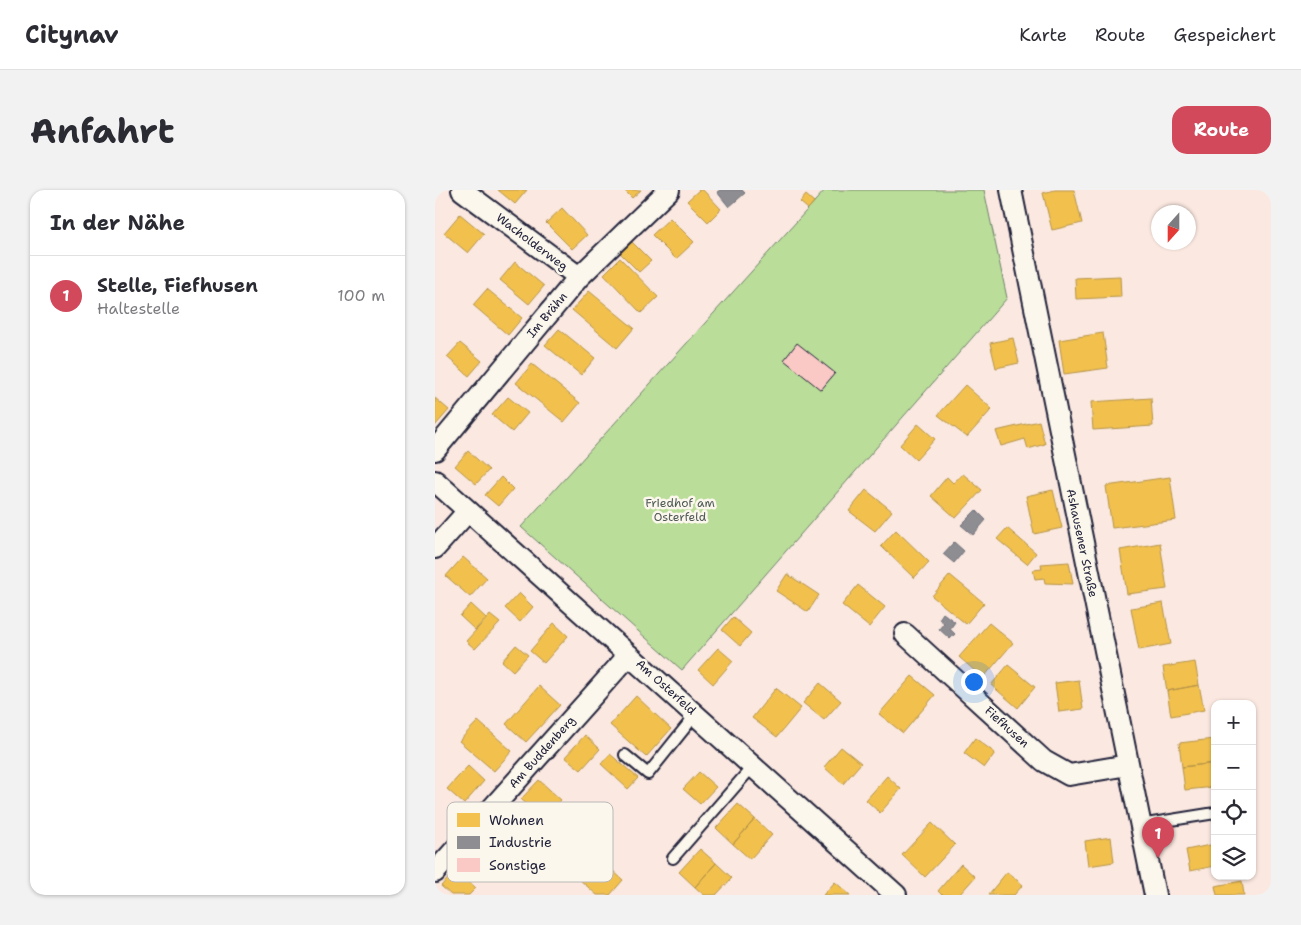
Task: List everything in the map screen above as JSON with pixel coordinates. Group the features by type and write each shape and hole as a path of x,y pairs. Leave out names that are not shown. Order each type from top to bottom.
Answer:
{"street":[{"name":"Wacholderweg","path":"462,190 579,277"},
{"name":"Im Brähn","path":"435,450 579,277 669,190"},
{"name":"Ashausener Straße","path":"1011,190 1155,895"},
{"name":"Am Osterfeld","path":"435,481 896,895"},
{"path":"435,548 468,511"},
{"name":"Fiefhusen","path":"905,634 1044,761 1069,775 1128,765"},
{"name":"Am Buddenberg","path":"497,802 629,654"},
{"name":"Am Buddenberg","path":"435,872 447,859"}],"lane":[{"path":"625,755 648,774 696,714"},
{"path":"673,858 753,766"},
{"path":"1140,825 1211,814"}],"green space":[{"name":"Friedhof am Osterfeld","path":"825,190 984,190 1007,298 682,670 521,527"}],"building: Wohnen":[{"path":"498,190 527,190 515,204"},
{"path":"624,190 641,190 632,198"},
{"path":"699,190 703,190 721,209 708,222 687,201"},
{"path":"1055,190 1074,190 1082,223 1052,230 1043,193"},
{"path":"806,195 814,202 808,209 800,202"},
{"path":"562,208 587,235 572,249 546,223"},
{"path":"460,214 484,234 468,253 444,233"},
{"path":"670,218 694,242 676,259 652,235"},
{"path":"632,242 651,261 639,272 620,253"},
{"path":"620,258 658,297 641,313 604,274"},
{"path":"515,262 544,286 529,304 500,280"},
{"path":"1120,276 1121,297 1076,299 1075,278"},
{"path":"487,289 522,318 508,335 473,305"},
{"path":"589,291 634,328 617,348 572,310"},
{"path":"559,329 595,358 581,375 545,345"},
{"path":"1103,333 1108,368 1064,374 1059,340"},
{"path":"1013,338 1019,363 996,368 990,343"},
{"path":"460,343 482,361 469,376 447,357"},
{"path":"532,364 580,403 564,422 516,383"},
{"path":"965,385 992,409 967,437 938,415"},
{"path":"508,397 528,413 512,432 492,415"},
{"path":"435,398 449,410 435,426"},
{"path":"1151,398 1153,426 1093,430 1091,402"},
{"path":"1039,421 1045,444 1028,449 1025,439 1001,446 996,431"},
{"path":"918,424 935,439 916,460 900,445"},
{"path":"468,451 489,470 476,484 455,466"},
{"path":"963,474 982,490 956,518 931,496 947,477 953,483"},
{"path":"501,477 513,489 498,506 485,495"},
{"path":"1170,477 1176,520 1112,528 1106,486"},
{"path":"866,490 892,511 875,531 849,511"},
{"path":"1053,490 1062,528 1034,534 1026,496"},
{"path":"1007,528 1036,553 1027,564 997,539"},
{"path":"896,530 929,562 914,578 881,546"},
{"path":"1160,543 1167,589 1127,594 1120,550"},
{"path":"463,557 487,578 470,597 446,576"},
{"path":"1069,562 1073,584 1045,583 1044,578 1035,579 1033,570 1042,569 1041,564"},
{"path":"787,574 819,595 808,612 776,591"},
{"path":"950,575 984,603 966,624 932,596"},
{"path":"858,585 885,607 869,627 842,605"},
{"path":"519,593 533,607 520,622 505,608"},
{"path":"1163,603 1171,644 1139,650 1131,608"},
{"path":"471,604 486,618 475,630 460,616"},
{"path":"490,615 500,623 475,649 466,641"},
{"path":"733,617 751,633 740,646 722,630"},
{"path":"554,623 568,636 544,663 530,651"},
{"path":"989,623 1013,643 983,678 959,657"},
{"path":"516,645 528,655 513,671 502,661"},
{"path":"718,648 733,661 713,684 698,670"},
{"path":"1195,662 1199,685 1167,691 1163,667"},
{"path":"1008,665 1035,687 1018,708 991,685"},
{"path":"912,676 935,695 903,733 879,714"},
{"path":"1079,680 1083,709 1059,712 1055,683"},
{"path":"820,683 841,701 824,720 803,703"},
{"path":"1199,685 1204,710 1171,716 1167,691"},
{"path":"539,686 560,705 526,742 506,724"},
{"path":"776,688 801,708 777,737 752,718"},
{"path":"636,696 671,729 646,757 610,725"},
{"path":"478,721 512,751 494,771 459,741"},
{"path":"585,735 600,749 581,770 565,757"},
{"path":"975,738 995,753 984,768 964,753"},
{"path":"1211,739 1211,763 1182,767 1179,743"},
{"path":"841,747 861,763 843,784 824,767"},
{"path":"610,754 638,778 628,789 601,764"},
{"path":"1211,763 1211,787 1185,790 1182,767"},
{"path":"468,766 484,781 466,802 462,802 447,789"},
{"path":"699,772 716,787 700,804 683,789"},
{"path":"887,776 901,789 880,813 866,800"},
{"path":"539,780 561,800 559,802 524,802 521,799"},
{"path":"738,804 755,819 733,844 716,828"},
{"path":"755,819 772,835 750,859 733,844"},
{"path":"932,823 955,845 925,877 902,855"},
{"path":"1111,837 1114,862 1088,866 1085,841"},
{"path":"1211,845 1211,867 1190,871 1186,850"},
{"path":"700,849 716,863 695,887 679,872"},
{"path":"716,863 732,878 716,895 704,895 695,887"},
{"path":"961,864 975,877 959,895 942,895 938,891"},
{"path":"613,871 623,880 610,895 597,895 582,882 613,882"},
{"path":"1007,872 1023,885 1014,895 988,895"},
{"path":"447,880 447,882 469,882 476,888 469,895 451,895 441,886"},
{"path":"1242,881 1244,895 1217,895 1215,886"},
{"path":"835,882 850,895 823,895"}],"building: Industrie":[{"path":"720,190 742,190 745,193 729,207 717,192"},
{"path":"976,510 986,520 973,535 961,525"},
{"path":"954,542 964,551 954,563 943,554"},
{"path":"943,613 955,622 950,629 955,634 950,639 939,629 944,623 939,619"}],"building: Sonstige":[{"path":"797,343 835,373 821,390 784,360"}],"place":[{"name":"Stelle, Fiefhusen","path":"1158,858"}]}
